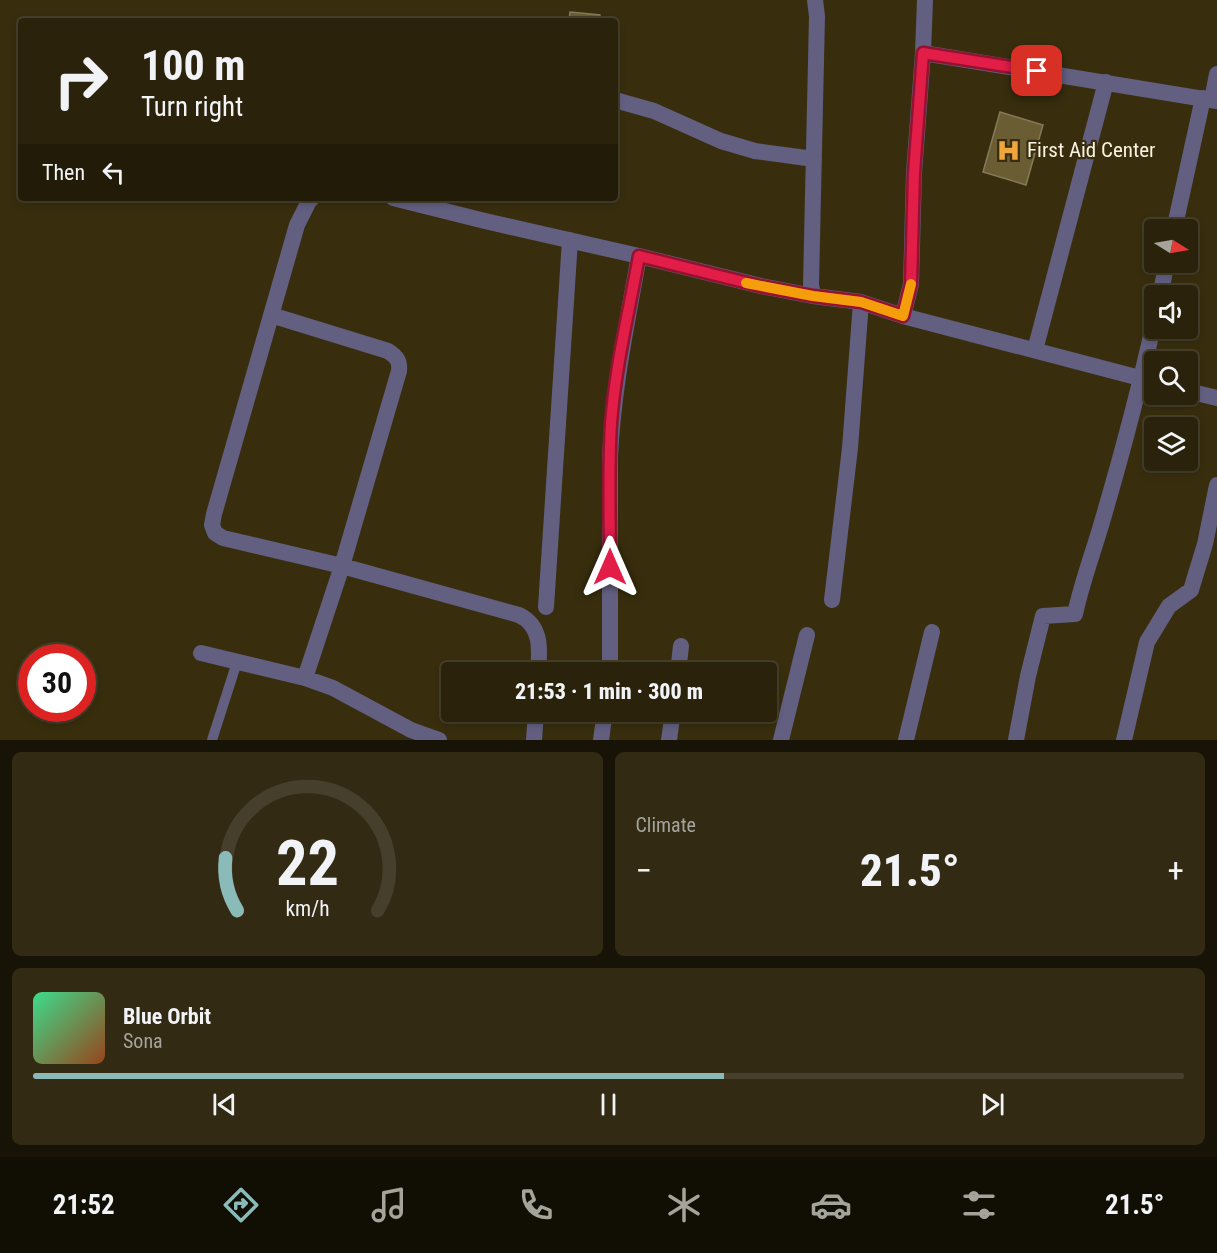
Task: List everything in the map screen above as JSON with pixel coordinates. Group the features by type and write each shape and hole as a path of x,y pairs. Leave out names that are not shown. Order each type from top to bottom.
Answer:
{"street":[{"path":"813,296 811,285 816,0"},
{"path":"903,316 911,284 914,173 925,0"},
{"path":"923,53 1211,100"},
{"path":"1177,219 1217,74"},
{"path":"1035,350 1106,82"},
{"path":"618,101 654,111 722,141 755,151 814,159"},
{"path":"309,201 297,225 214,514 212,525 215,533 223,538 342,566 526,618 532,624 537,636 540,651 539,662"},
{"path":"405,201 760,286 861,302 903,316 1144,379"},
{"path":"546,608 570,240"},
{"path":"610,662 611,424 615,386 639,256"},
{"path":"832,600 850,448 861,302"},
{"path":"271,315 388,351 396,356 400,363 342,566 305,678"},
{"path":"1016,740 1028,676 1043,616 1075,614 1079,594 1144,392"},
{"path":"1198,393 1217,398"},
{"path":"1124,740 1147,642 1168,606 1191,590 1205,544 1217,485"},
{"path":"906,740 932,632"},
{"path":"781,740 807,635"},
{"path":"679,662 681,646"},
{"path":"201,653 305,678 333,688 411,730 437,740"},
{"path":"534,740 535,722"},
{"path":"601,740 603,722"},
{"path":"669,740 671,722"}],"lane":[{"path":"212,740 237,662"}],"building":[{"path":"570,12 600,15 600,18 569,18"},
{"path":"1000,112 1043,125 1026,185 983,172"}],"slow traffic":[{"path":"746,283 813,296 861,302 903,316 911,284"}],"place":[{"name":"First Aid Center","path":"1009,150"}],"route":[{"path":"610,567 611,424 615,386 639,256 760,286 861,302 903,316 911,284 914,173 923,53 1037,71"}]}
